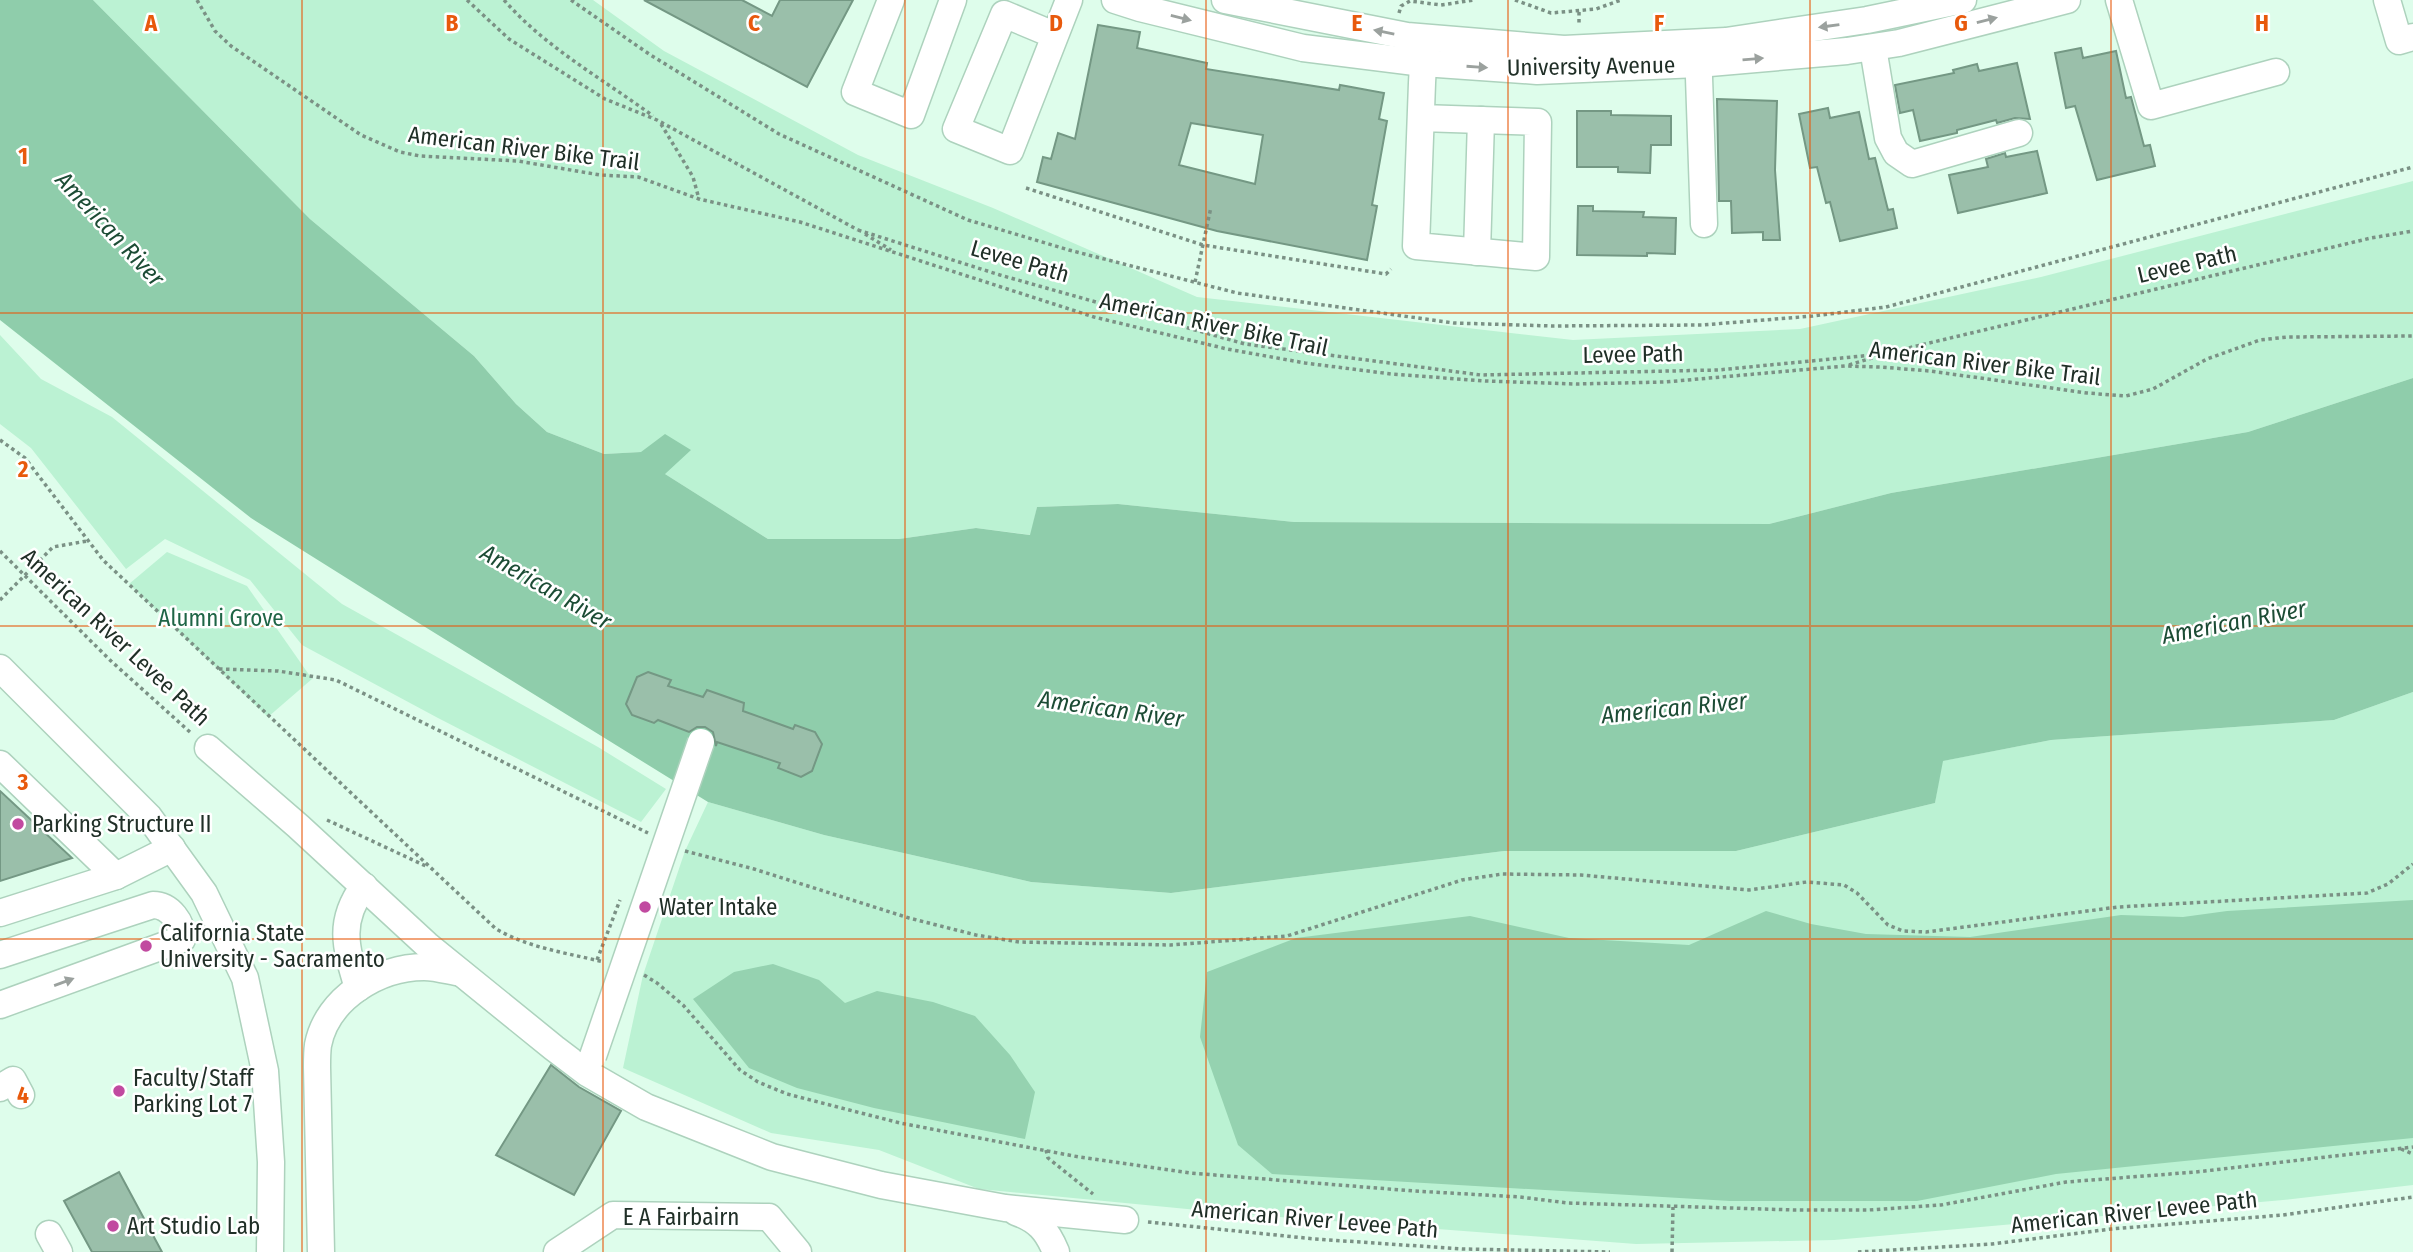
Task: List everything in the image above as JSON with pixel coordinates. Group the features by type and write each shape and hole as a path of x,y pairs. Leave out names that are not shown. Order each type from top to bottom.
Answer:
{"street":[{"path":"891,0 855,92 911,115 953,0"},
{"path":"1054,35 1004,14 956,130 1010,151 1069,0"},
{"name":"University Avenue","path":"1115,0 1303,48 1424,50 1537,71 1698,53 1873,48 2067,0"},
{"name":"University Avenue","path":"1225,0 1332,11 1407,36 1424,50"},
{"name":"University Avenue","path":"1698,53 1726,41 1867,20 1963,0"},
{"path":"2119,0 2151,106 2276,72"},
{"path":"2387,0 2399,41 2413,37"},
{"path":"1873,48 1888,138 1896,153 1912,164 2019,133"},
{"path":"1420,118 1538,122 1536,257 1416,247 1420,118 1424,50"},
{"path":"1698,53 1704,224"},
{"path":"1478,252 1481,120"},
{"path":"0,668 149,817 204,893 244,978 265,1071 271,1162 270,1252"},
{"path":"590,1064 701,742"},
{"path":"208,748 461,973 554,1048 590,1064 646,1107 772,1157 881,1185 1004,1208 1125,1220"},
{"path":"0,764 116,876"},
{"path":"0,913 116,876 172,848"},
{"path":"358,988 346,950 352,902 364,887"},
{"path":"73,889 87,927"},
{"path":"0,955 153,905 170,909 183,934 182,939 0,1005"},
{"path":"321,1252 318,1043 328,1022 341,1003 358,988 395,971 424,967 461,973"},
{"path":"1004,1208 1029,1217 1049,1234 1056,1252"},
{"name":"E A Fairbairn","path":"557,1252 613,1215 769,1217 798,1252"}],"path":[{"name":"American River Bike Trail","path":"197,0 215,31 231,46 361,135 382,145 420,156 518,161 589,173 638,177 699,199 800,222 1094,317 1227,349 1305,363 1391,374 1485,381 1589,384 1664,382 1845,366 1930,371 2126,396 2154,388 2207,359 2260,340 2288,337 2413,336"},
{"name":"Levee Path","path":"467,0 509,39 605,99 657,120 858,230 898,255"},
{"path":"504,0 580,66 657,120 666,130 693,177 699,199"},
{"path":"1399,15 1401,6 1410,1 1441,5 1474,0"},
{"path":"1515,0 1551,13 1579,12 1612,5 1621,0"},
{"path":"1579,12 1579,25"},
{"path":"1026,188 1203,244 1386,274 1391,269"},
{"path":"1195,282 1211,207"},
{"name":"Levee Path","path":"858,230 1000,275 1245,344 1481,374 1718,370 1884,354 2371,238 2413,231"},
{"path":"1845,366 1884,354"},
{"path":"0,440 25,458 103,561 496,929 509,937 531,944 607,963"},
{"path":"0,600 53,547 87,541"},
{"name":"American River Levee Path","path":"0,551 111,661 208,748"},
{"path":"217,669 278,671 336,680 649,834"},
{"path":"685,851 754,869 909,918 976,935 1019,942 1171,945 1287,936 1462,880 1502,874 1581,875 1749,890 1807,882 1844,884 1857,893 1888,925 1903,931 1926,932 2118,907 2367,893 2388,884 2413,864"},
{"path":"597,960 622,897"},
{"path":"636,971 657,983 683,1005 740,1070 758,1082 800,1098 900,1123 1190,1173 1520,1197 1568,1203 1795,1210 1904,1208 1941,1205 2066,1182 2196,1172 2413,1147"},
{"path":"2399,1148 2413,1154"},
{"path":"1045,1149 1048,1158 1096,1197"},
{"name":"American River Levee Path","path":"1858,1252 1992,1244 2111,1229 2283,1215 2413,1197"},
{"path":"1672,1252 1673,1207"},
{"name":"American River Levee Path","path":"1125,1220 1315,1239 1463,1249 1610,1252"}],"green space":[{"path":"93,0 593,0 664,51 858,155 993,208 1197,297 1573,340 1800,329 2041,277 2413,181 2413,378 2248,432 1891,493 1769,524 1294,522 1118,504 1037,507 1031,535 976,528 899,539 768,539 665,474 641,452 604,454 547,432 516,404 474,356 310,219"},
{"path":"0,335 41,379 112,417 342,604 598,747 666,789 641,822 302,645 250,580 165,539 126,569 31,448 0,424"},
{"name":"Alumni Grove","path":"167,552 247,586 312,679 268,717 129,584"},
{"path":"2413,692 2413,1185 2283,1200 1834,1240 1636,1244 1239,1214 979,1189 879,1150 771,1133 623,1068 643,975 685,851 708,802 824,835 1031,882 1171,893 1504,851 1736,851 1935,803 1942,761 2051,740 2334,720"}],"shaded area":[{"path":"2413,900 2413,1138 2056,1174 1917,1201 1730,1201 1272,1174 1238,1145 1200,1037 1207,972 1296,938 1470,916 1569,938 1689,945 1766,911 1811,924 1866,934 1970,937 2121,915 2183,917 2227,911"},
{"path":"773,964 819,980 845,1003 877,991 933,1002 975,1016 1010,1055 1035,1092 1025,1139 874,1108 797,1088 749,1068 693,999 734,972"}],"water":[{"name":"American River","path":"0,0 93,0 310,219 474,356 516,404 547,432 604,454 641,452 665,434 691,450 665,474 768,539 899,539 976,528 1030,535 1037,507 1118,504 1294,522 1769,524 1891,493 2248,432 2413,378 2413,692 2334,720 2051,740 1943,761 1935,803 1736,851 1504,851 1171,893 1031,882 824,835 708,802 251,518 0,320"}],"building":[{"path":"644,0 742,0 772,16 780,0 853,0 807,87"},
{"path":"1098,25 1140,32 1137,48 1207,63 1206,69 1339,90 1340,85 1384,93 1379,119 1387,121 1372,205 1377,206 1367,260 1217,231 1037,182 1043,157 1051,159 1058,133 1075,139","holes":["1191,123 1263,135 1255,184 1179,165"]},
{"path":"2081,48 2083,58 2116,51 2126,98 2131,97 2144,146 2150,145 2155,166 2097,180 2075,106 2066,108 2055,53"},
{"path":"2017,63 2030,119 2015,118 1997,123 1996,120 1957,130 1957,133 1920,141 1913,110 1900,113 1895,85 1954,73 1953,70 1977,64 1979,71"},
{"path":"1717,99 1777,101 1775,170 1780,240 1763,240 1763,232 1732,233 1731,201 1719,201"},
{"path":"1828,108 1830,118 1859,112 1869,159 1875,158 1888,210 1893,209 1897,228 1840,241 1817,167 1810,168 1799,114"},
{"path":"1577,111 1611,111 1611,115 1671,116 1671,145 1651,145 1650,173 1618,172 1618,167 1577,167"},
{"path":"2037,151 2047,193 1958,213 1949,175 1988,167 1986,159 2005,153 2006,157"},
{"path":"1578,206 1593,206 1593,211 1644,212 1643,217 1676,218 1675,254 1577,255"},
{"path":"648,672 671,680 668,686 703,697 707,690 744,703 743,711 793,729 795,725 815,732 822,744 812,771 801,777 778,768 780,763 717,742 716,746 713,732 705,727 697,727 689,732 658,720 654,723 632,715 626,704 637,677"},
{"name":"Parking Structure II","path":"0,791 72,858 0,881"},
{"path":"551,1065 579,1087 621,1111 574,1195 496,1155"},
{"name":"Art Studio Lab","path":"119,1172 162,1252 92,1252 64,1201"}],"place":[{"name":"Parking Structure II","path":"18,824"},
{"name":"Water Intake","path":"645,907"},
{"name":"California State University - Sacramento","path":"146,946"},
{"name":"Faculty/Staff Parking Lot 7","path":"119,1091"},
{"name":"Art Studio Lab","path":"113,1226"}]}
